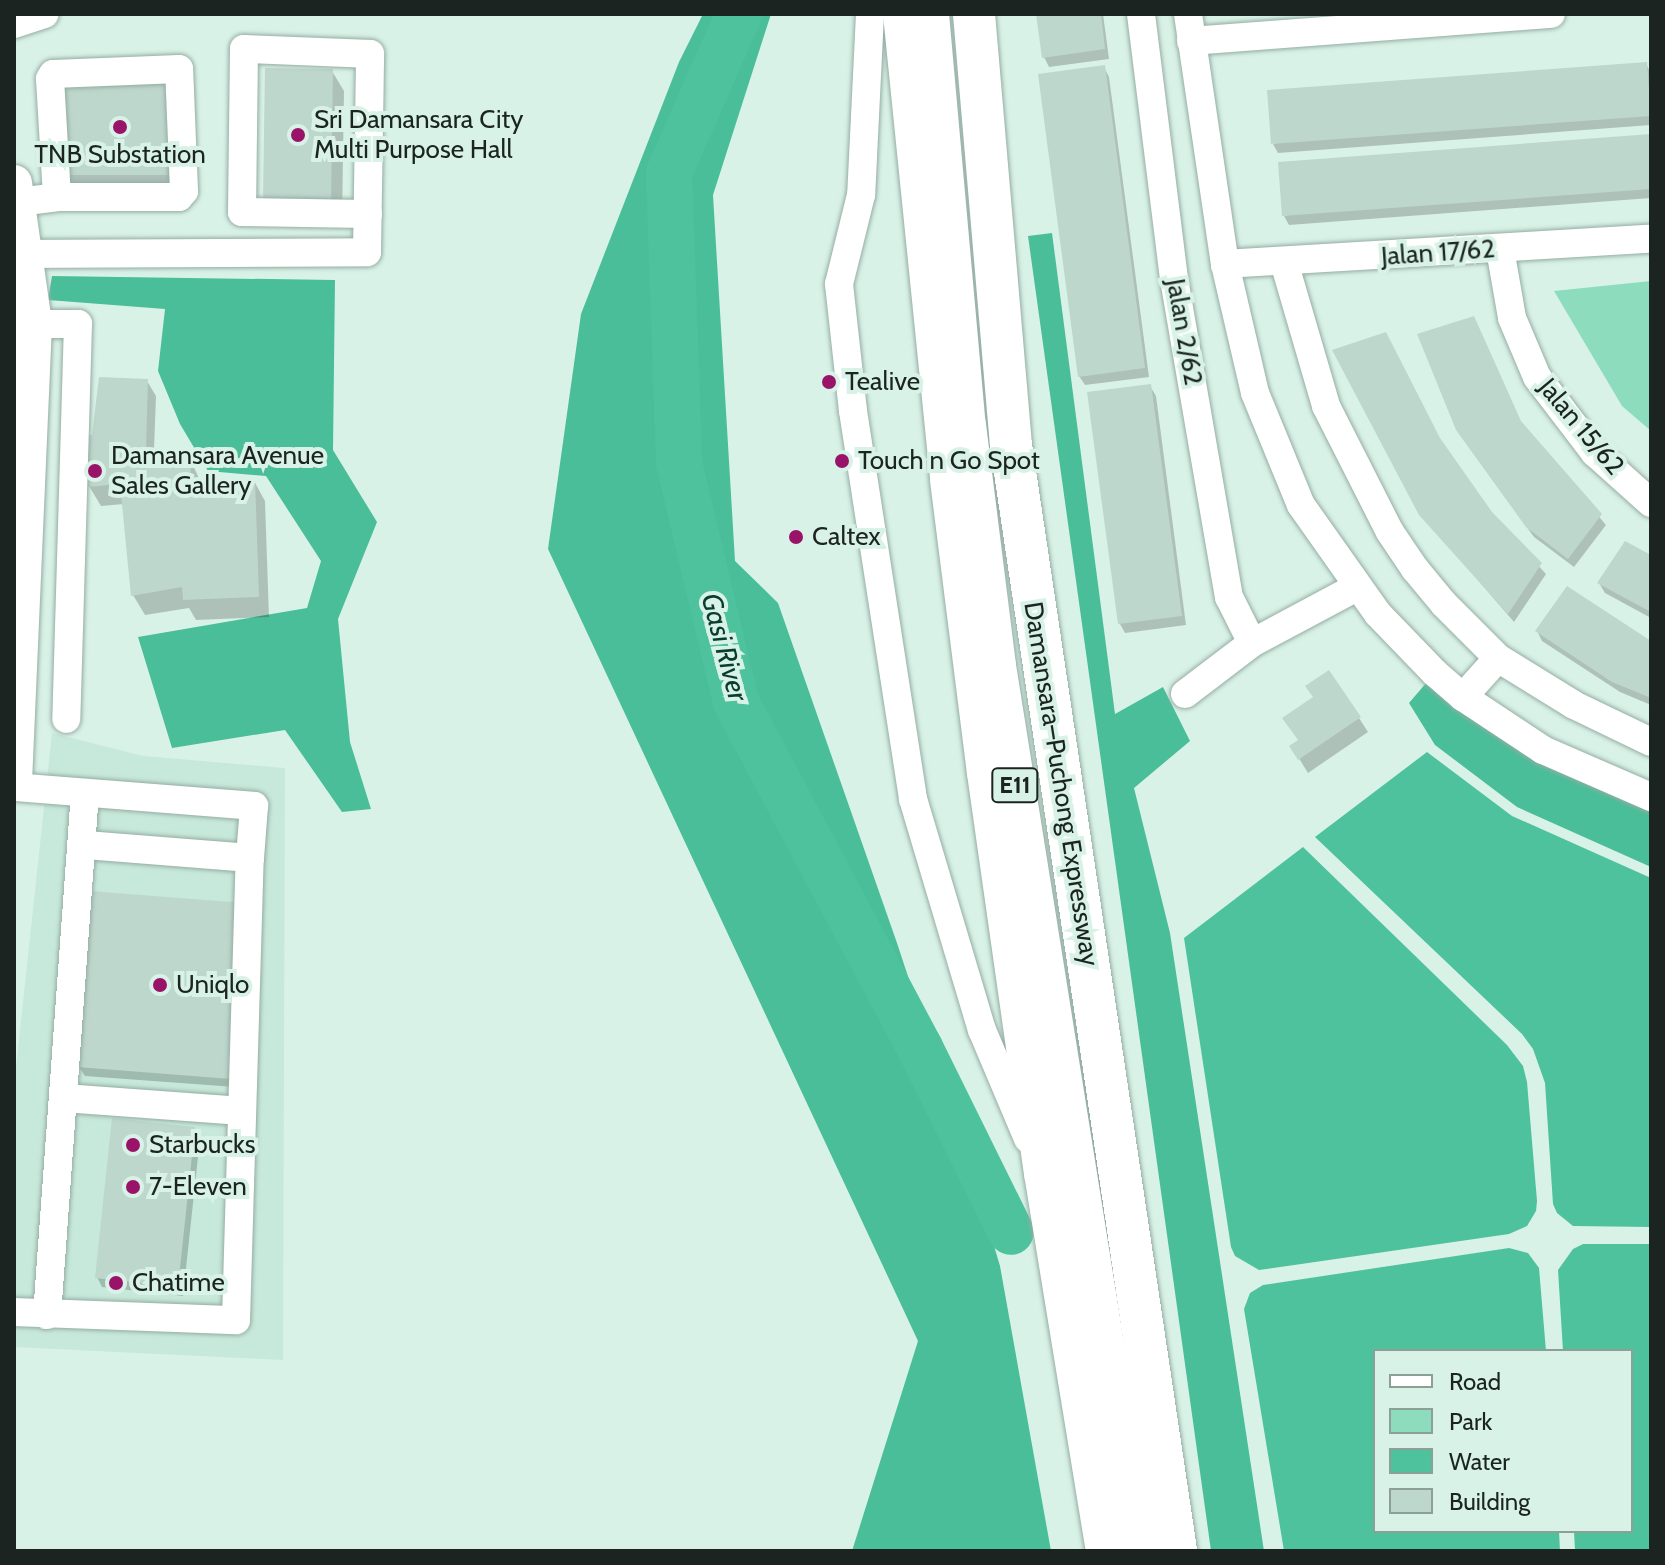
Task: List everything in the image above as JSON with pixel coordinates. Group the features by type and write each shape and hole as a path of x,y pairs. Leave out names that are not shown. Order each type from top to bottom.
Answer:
{"highway":[{"name":"E11","path":"928,14 965,425 995,666 1136,1551"},
{"name":"Damansara–Puchong Expressway","path":"974,14 1011,445 1176,1551"}],"main road":[{"path":"901,14 948,480 1042,1173 1104,1551"},
{"path":"14,775 34,324 16,193"}],"street":[{"path":"14,24 44,14"},
{"path":"870,14 861,195 839,284 853,411 913,799 982,1030 1042,1173"},
{"name":"Jalan 2/62","path":"1141,14 1174,279 1229,597 1252,643"},
{"path":"1190,28 1551,14"},
{"name":"Jalan 2/62","path":"1190,28 1225,264 1255,393 1301,505 1357,587 1396,635 1463,697 1543,750 1651,797"},
{"path":"24,254 367,252 368,214 370,54 244,49 242,212 368,214"},
{"path":"16,193 57,197 175,199 182,195 179,69 53,74 50,79 57,197"},
{"name":"Jalan 17/62","path":"1225,264 1651,239"},
{"name":"Jalan 15/62","path":"1500,249 1512,318 1537,377 1595,453 1651,503"},
{"path":"1284,262 1326,406 1390,532 1444,604 1498,658 1574,705 1651,742"},
{"path":"34,324 78,324 66,719"},
{"path":"1185,694 1252,643 1357,587"},
{"path":"1463,697 1498,658"},
{"path":"14,787 254,806 236,1320 14,1312"},
{"path":"47,1315 85,793"},
{"path":"83,845 250,858"},
{"path":"64,1098 242,1111"}],"shaded area":[{"path":"703,14 771,14 713,195 735,561 778,603 897,943 970,1165 1000,1266 1051,1551 852,1551 918,1341 548,549 581,314 679,62"},
{"path":"1052,233 1115,714 1163,687 1190,741 1134,788 1170,933 1264,1551 1211,1551 1028,236"},
{"path":"52,276 335,280 333,450 377,522 338,619 350,742 371,809 342,812 285,730 172,748 138,637 307,608 321,561 266,476 208,471 180,424 158,371 165,309 48,300"},
{"path":"1433,675 1651,802 1651,867 1517,807 1435,745 1409,703"},
{"path":"52,733 143,756 285,768 283,1360 14,1347 14,1086"}],"green space":[{"path":"1651,281 1651,431 1622,406 1554,291"}],"water":[{"path":"1427,752 1512,816 1651,878 1651,1227 1573,1226 1557,1213 1553,1204 1545,1083 1533,1049 1522,1034 1315,837"},
{"path":"1303,847 1507,1045 1523,1066 1537,1201 1536,1211 1527,1226 1509,1234 1259,1270 1235,1256 1231,1247 1184,938"},
{"path":"1583,1244 1651,1244 1651,1551 1575,1551 1574,1533 1633,1533 1633,1349 1563,1349 1558,1270 1573,1249"},
{"path":"1509,1248 1528,1253 1539,1268 1546,1349 1373,1349 1373,1533 1559,1533 1560,1551 1284,1551 1244,1309 1250,1293 1263,1285"}],"building":[{"path":"1036,14 1101,14 1105,49 1042,58"},
{"path":"1647,62 1651,116 1271,144 1267,90"},
{"path":"1105,65 1145,368 1078,377 1038,74"},
{"name":"Sri Damansara City Multi Purpose Hall","path":"265,68 333,69 331,202 263,201"},
{"name":"TNB Substation","path":"62,79 176,80 179,175 62,175"},
{"path":"1651,134 1651,189 1282,216 1278,162"},
{"path":"1474,316 1521,421 1602,514 1568,559 1526,527 1456,430 1417,334"},
{"path":"1386,332 1440,438 1492,512 1542,563 1508,614 1419,515 1332,350"},
{"path":"99,377 148,379 146,452 190,454 191,481 255,479 259,597 183,600 182,587 131,596 120,484 87,487 81,436 92,435"},
{"path":"1151,384 1182,616 1118,624 1087,392"},
{"path":"1625,541 1651,555 1651,612 1597,583"},
{"path":"1567,586 1651,641 1651,698 1612,682 1535,631"},
{"path":"1329,670 1361,717 1298,760 1289,746 1298,740 1282,718 1313,697 1305,686"},
{"name":"Uniqlo","path":"90,891 244,903 231,1079 77,1067"},
{"path":"112,1118 195,1127 178,1287 95,1278"}],"waterway":[{"name":"Gasi River","path":"739,14 669,173 679,463 736,702 920,1048 1011,1232"}],"place":[{"name":"TNB Substation","path":"120,127"},
{"name":"Sri Damansara City Multi Purpose Hall","path":"298,135"},
{"name":"Tealive","path":"829,382"},
{"name":"Touch n Go Spot","path":"842,461"},
{"name":"Damansara Avenue Sales Gallery","path":"95,471"},
{"name":"Caltex","path":"796,537"},
{"name":"Uniqlo","path":"160,985"},
{"name":"Starbucks","path":"133,1145"},
{"name":"7-Eleven","path":"133,1187"},
{"name":"Chatime","path":"116,1283"}]}
